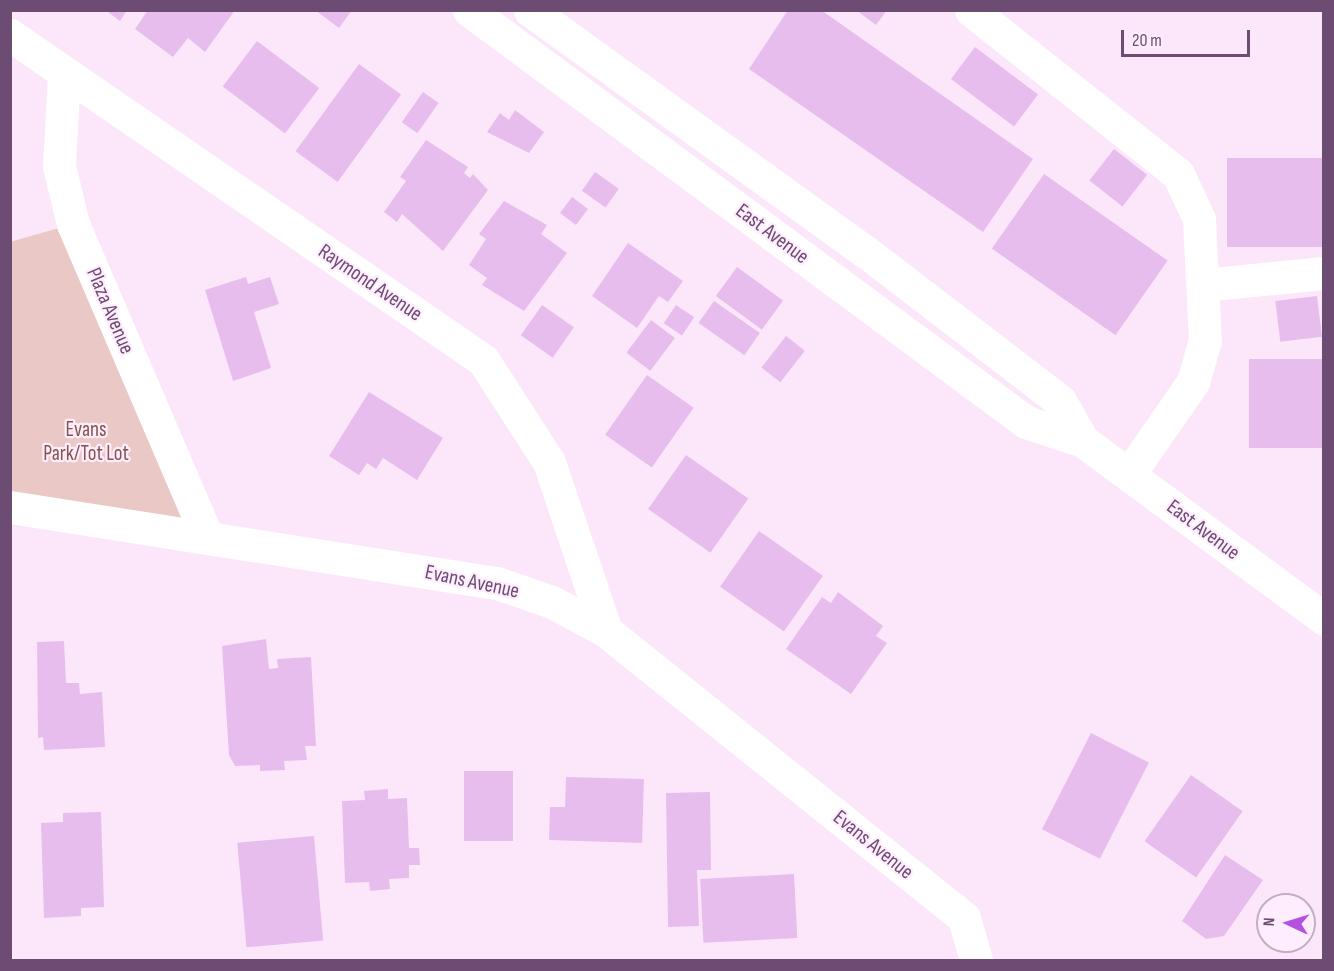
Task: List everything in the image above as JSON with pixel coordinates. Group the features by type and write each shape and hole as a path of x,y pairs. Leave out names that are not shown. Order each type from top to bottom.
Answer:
{"street":[{"name":"East Avenue","path":"469,10 1026,422 1083,441 1323,619"},
{"path":"970,10 1178,174 1200,219 1205,340 1193,382 1129,474"},
{"name":"East Avenue","path":"544,14 866,252 1060,401 1083,441"},
{"name":"Raymond Avenue","path":"10,35 483,360 549,462 606,631"},
{"name":"Plaza Avenue","path":"64,74 59,166 73,224 207,537"},
{"path":"1203,285 1323,273"},
{"name":"Evans Avenue","path":"10,507 497,583 552,602 606,631 964,918 976,960"}],"green space":[{"name":"Evans Park/Tot Lot","path":"73,224 207,537 11,507 10,242"}],"building":[{"path":"105,10 127,10 120,21"},
{"path":"148,10 235,10 205,52 188,38 173,57 135,29"},
{"path":"315,10 352,10 339,28"},
{"path":"788,10 821,10 1033,159 983,232 749,69"},
{"path":"856,10 887,10 876,25"},
{"path":"257,41 319,88 285,133 223,87"},
{"path":"975,47 1038,95 1014,126 951,79"},
{"path":"359,64 401,95 338,182 296,151"},
{"path":"423,92 439,103 417,133 402,122"},
{"path":"515,110 544,132 529,153 487,132 500,113 509,120"},
{"path":"426,140 468,167 464,173 470,178 473,174 488,190 443,251 402,214 397,222 384,212 406,181 400,177"},
{"path":"1114,149 1147,175 1122,206 1089,181"},
{"path":"1227,158 1324,158 1324,247 1227,247"},
{"path":"595,172 619,189 606,207 582,191"},
{"path":"1044,174 1168,261 1115,335 992,249"},
{"path":"572,197 588,209 576,225 560,213"},
{"path":"504,201 547,225 541,234 567,253 524,311 482,285 487,278 469,265 486,239 479,234"},
{"path":"628,243 683,281 668,302 659,296 637,328 592,296"},
{"path":"737,267 783,301 762,330 716,296"},
{"path":"246,277 248,284 270,277 279,304 254,312 271,368 233,381 205,290"},
{"path":"1317,296 1322,337 1280,342 1275,301"},
{"path":"714,301 760,333 744,355 699,323"},
{"path":"542,305 574,327 553,358 521,335"},
{"path":"676,305 694,317 682,336 664,323"},
{"path":"651,320 675,338 650,371 626,353"},
{"path":"786,336 805,351 780,382 761,368"},
{"path":"1249,359 1324,359 1324,448 1249,448"},
{"path":"647,375 694,408 652,467 605,435"},
{"path":"369,392 443,438 417,480 383,458 376,469 367,463 359,475 329,456"},
{"path":"686,455 748,499 710,553 648,509"},
{"path":"759,531 823,576 784,631 720,587"},
{"path":"838,592 883,626 876,636 887,643 851,694 786,649 822,597 831,603"},
{"path":"266,639 269,669 278,668 277,659 311,657 316,746 305,746 307,760 284,761 285,770 260,771 260,765 235,766 229,755 222,646"},
{"path":"64,641 66,683 79,683 80,694 102,692 105,747 44,750 43,737 38,738 37,642"},
{"path":"1091,733 1149,763 1100,859 1042,829"},
{"path":"464,771 513,771 513,841 464,841"},
{"path":"1191,775 1243,811 1196,877 1145,841"},
{"path":"566,777 644,779 642,843 549,840 550,807 565,807"},
{"path":"388,789 388,799 407,798 409,848 419,848 420,865 409,865 409,878 389,879 390,889 370,891 369,882 345,883 342,801 365,800 364,791"},
{"path":"710,792 711,870 697,870 699,926 668,927 666,793"},
{"path":"101,812 104,907 81,908 81,916 44,918 41,823 63,822 63,813"},
{"path":"314,836 323,941 246,947 237,843"},
{"path":"1225,855 1263,880 1224,936 1206,939 1182,921"},
{"path":"794,874 797,938 703,943 700,879"}]}
